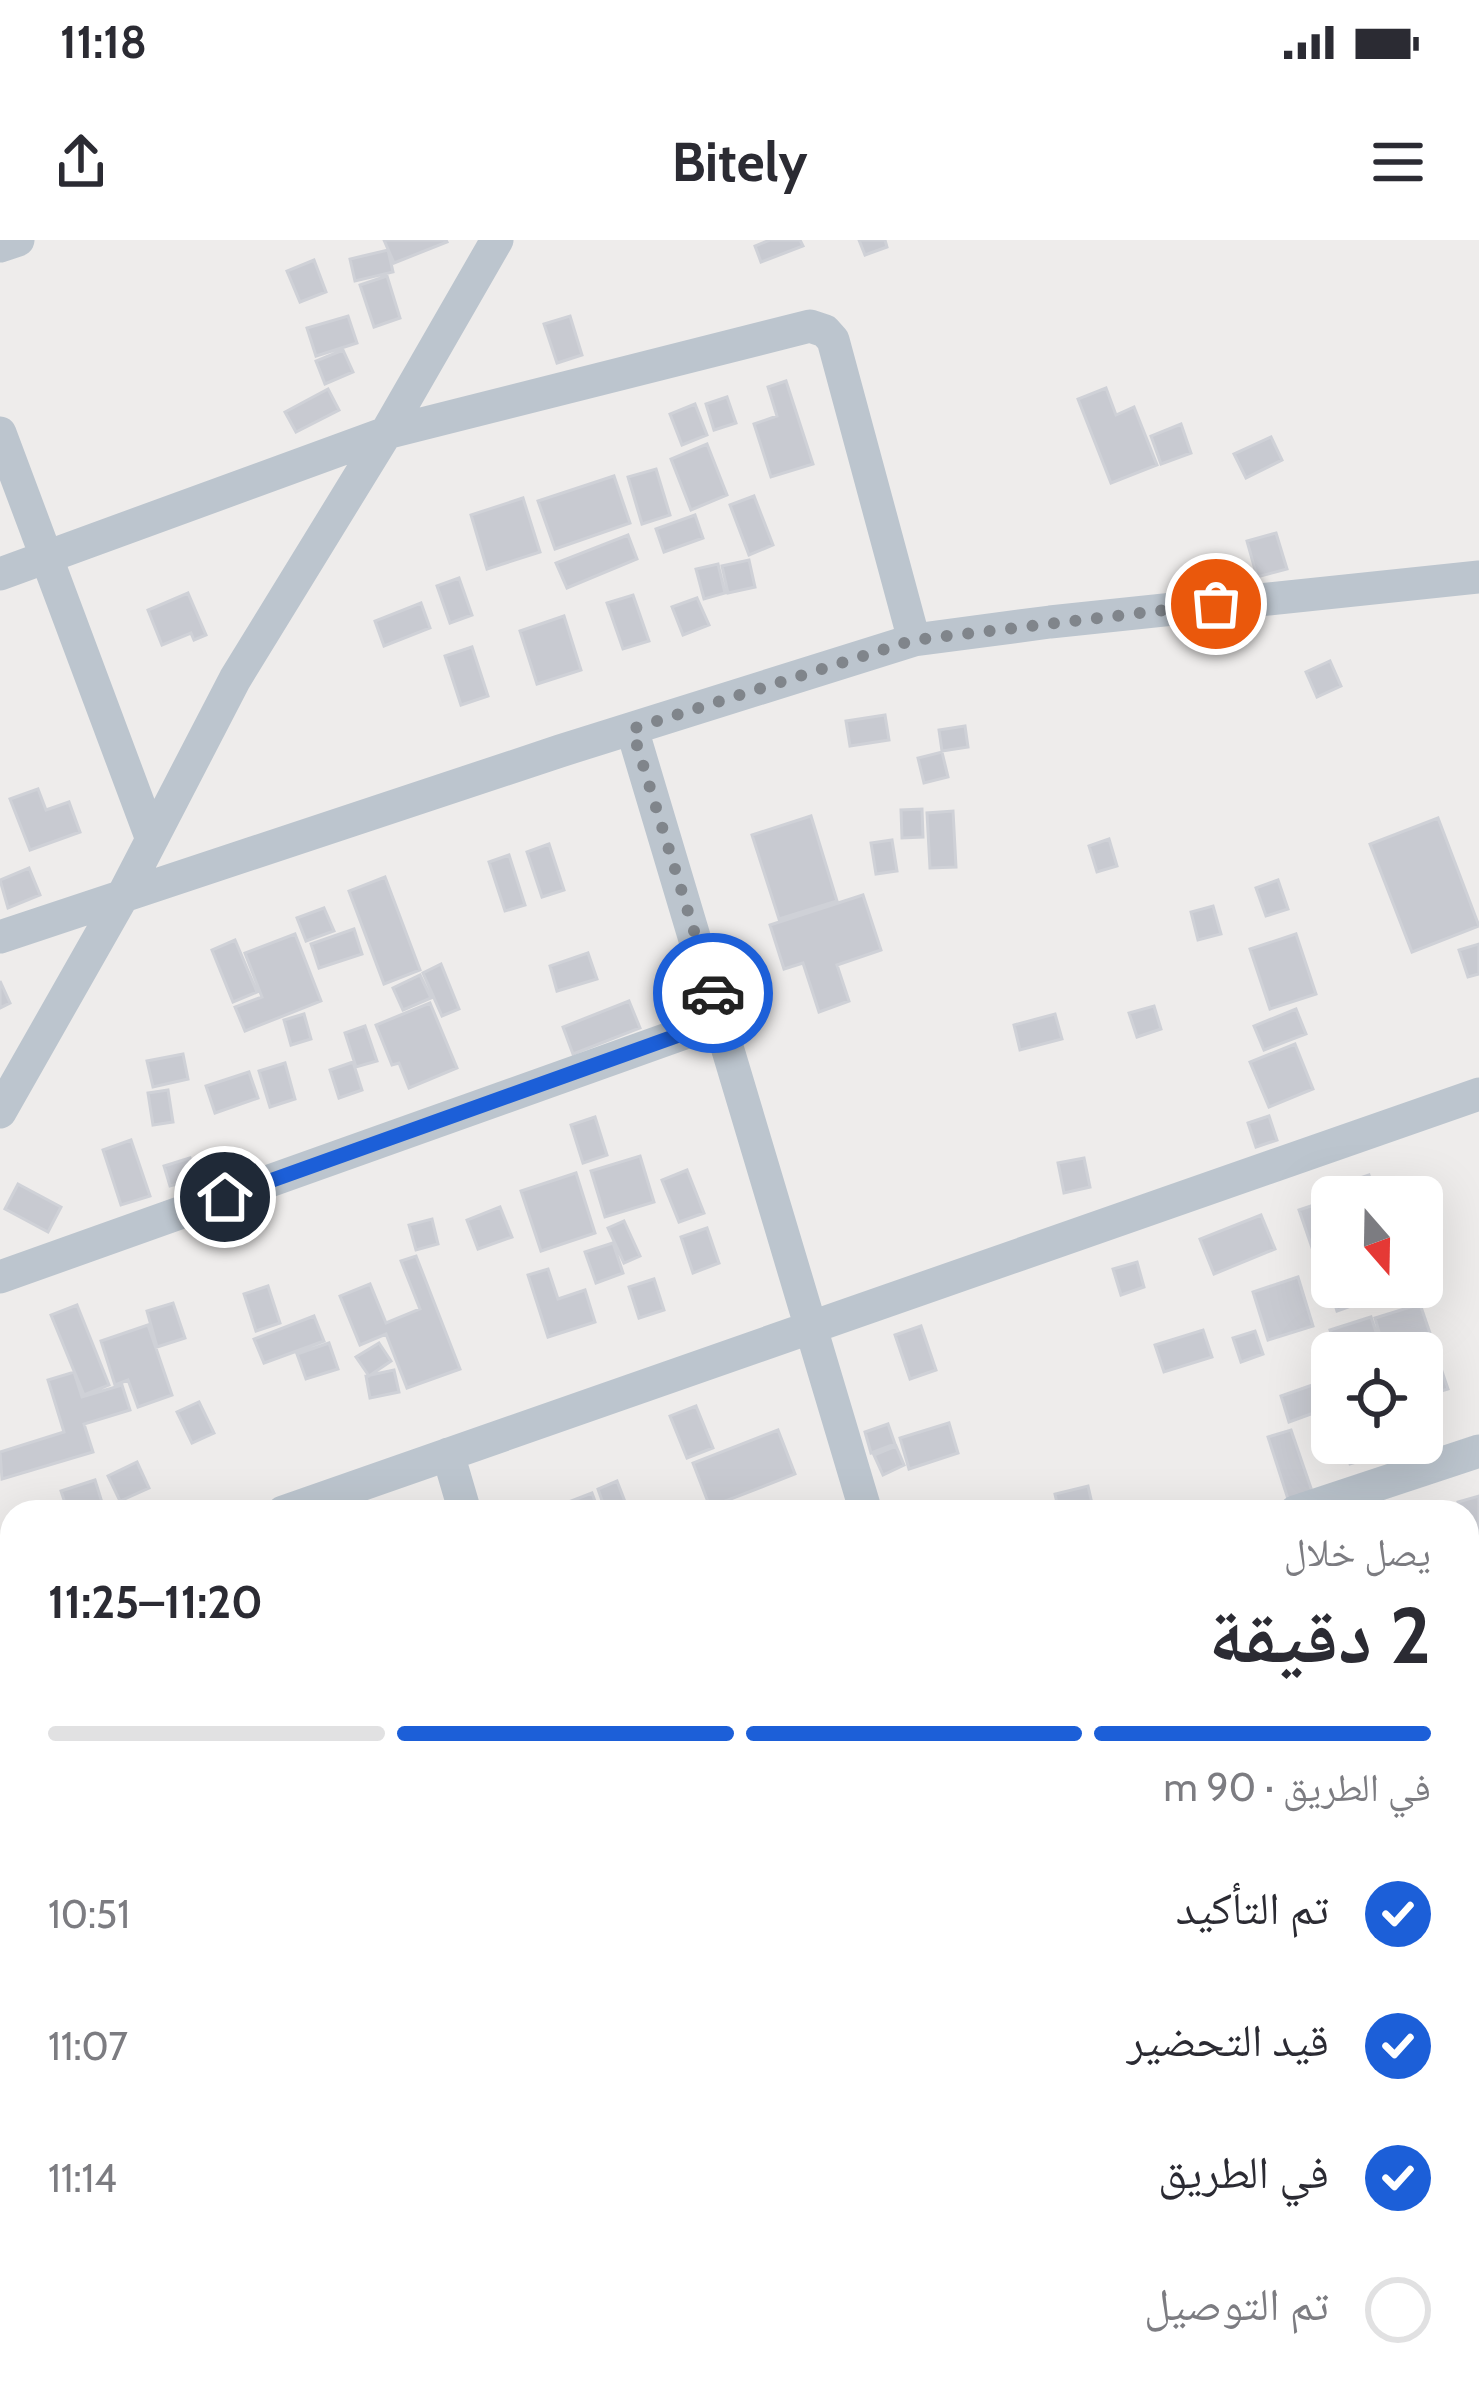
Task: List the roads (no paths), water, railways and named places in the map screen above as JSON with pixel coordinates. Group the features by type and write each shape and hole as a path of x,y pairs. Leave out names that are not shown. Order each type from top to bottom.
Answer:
{"street":[{"path":"0,246 18,240"},
{"path":"0,1112 121,899 235,679 386,433 496,240"},
{"path":"0,574 386,433 810,326 833,340 914,640"},
{"path":"0,434 151,837"},
{"path":"0,937 914,640 1479,577"},
{"path":"632,729 863,1500"},
{"path":"0,1277 721,1020"},
{"path":"317,1500 1479,1094"},
{"path":"1331,1500 1479,1451"},
{"path":"448,1454 461,1500"}]}
